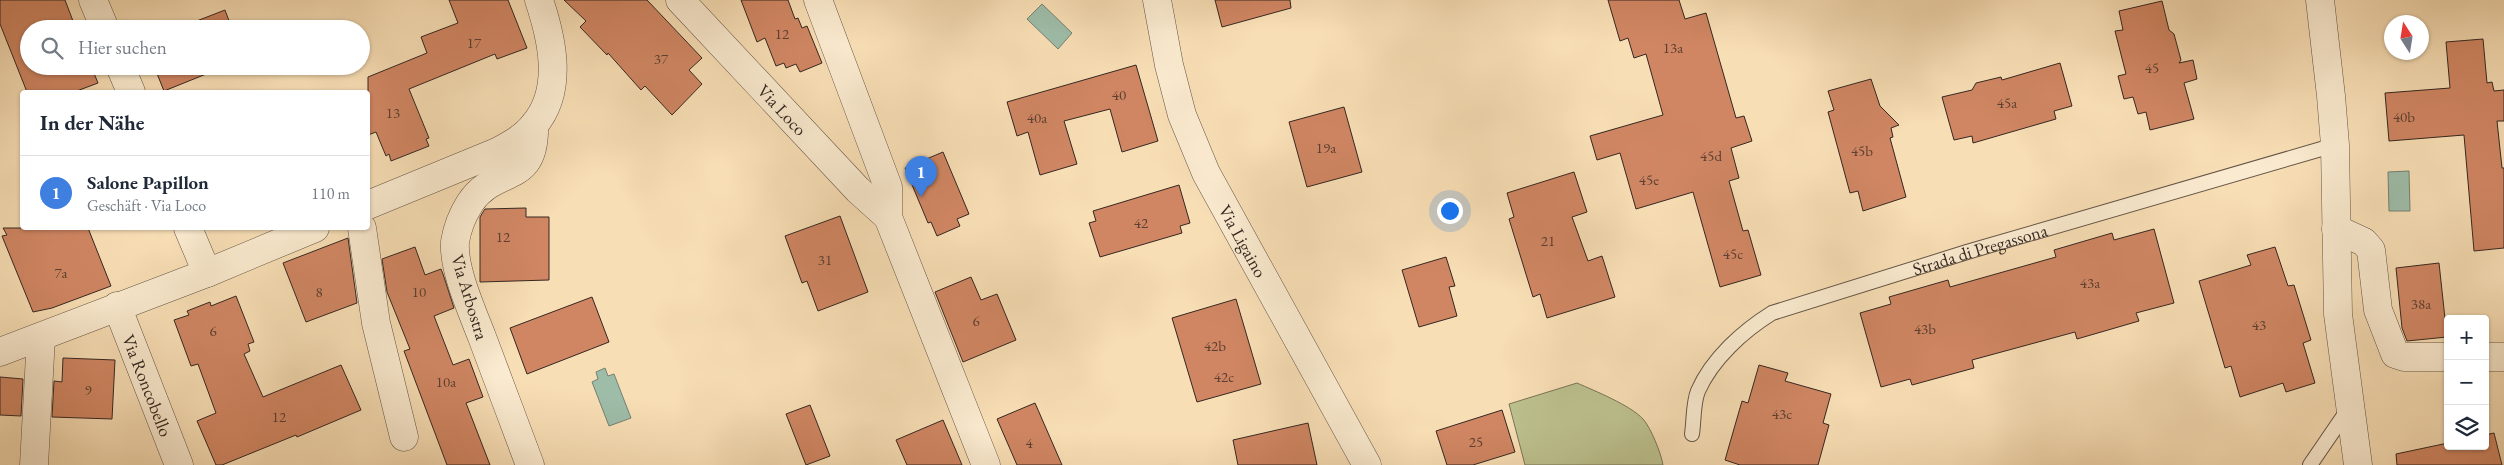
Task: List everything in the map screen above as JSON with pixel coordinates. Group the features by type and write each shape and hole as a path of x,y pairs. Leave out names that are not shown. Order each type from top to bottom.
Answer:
{"street":[{"path":"93,0 101,20"},
{"name":"Via Arbostra","path":"370,204 497,152 514,143 534,125 546,106 553,59 549,31 539,0"},
{"name":"Via Loco","path":"680,0 858,190 888,217"},
{"name":"Via Loco","path":"818,0 888,187 888,217 986,465"},
{"name":"Via Ligaino","path":"1157,0 1169,65 1182,115 1206,173 1367,465"},
{"path":"2320,0 2335,146 2338,314 2358,465"},
{"path":"124,75 130,90"},
{"name":"Via Arbostra","path":"530,465 469,304 456,256 455,243 464,214 471,202 482,190 525,165 532,155 535,146 534,125"},
{"path":"2336,229 2364,242 2371,250 2378,310 2395,354 2404,357 2444,357"},
{"path":"189,230 207,274"},
{"path":"0,352 117,306 207,274 310,230"},
{"path":"362,230 376,323 404,437"},
{"name":"Via Roncobello","path":"117,306 179,465"},
{"path":"34,465 41,336"},
{"path":"2489,357 2504,357"}],"lane":[{"name":"Strada di Pregassona","path":"1692,434 1698,392 1720,356 1747,329 1772,313 1958,255 2335,146"},
{"path":"2310,465 2349,408"}],"green space":[{"path":"1577,383 1621,404 1643,419 1655,441 1663,465 1525,465 1509,404"}],"shaded area":[{"path":"1042,4 1072,33 1058,49 1027,19"},
{"path":"2409,171 2410,211 2389,211 2388,172"},
{"path":"605,368 608,376 614,374 631,418 609,426 592,382 598,379 596,372"}],"building":[{"path":"0,0 65,0 73,20 20,20 20,74 0,24"},
{"path":"449,0 508,0 527,48 497,59 495,54 409,89 429,138 426,139 429,146 391,161 389,154 386,156 376,132 370,134 370,90 368,90 368,77 427,53 421,37 458,23"},
{"path":"564,0 647,0 702,58 689,70 702,84 672,115 645,86 641,90 608,53 607,55 580,27 586,21"},
{"path":"741,0 788,0 795,19 798,18 802,28 807,26 822,63 800,72 796,64 786,68 784,63 776,66 765,38 757,42"},
{"path":"1215,0 1290,0 1291,8 1222,27"},
{"path":"1608,0 1679,0 1685,19 1706,13 1736,118 1744,116 1752,141 1731,148 1739,178 1729,181 1743,231 1748,230 1761,275 1720,287 1693,192 1636,209 1620,153 1597,160 1590,136 1663,115 1646,54 1634,58 1628,38 1620,41"},
{"path":"2162,1 2169,30 2174,34 2181,60 2179,63 2193,60 2197,79 2184,83 2194,119 2150,130 2146,112 2138,114 2133,97 2124,99 2118,76 2126,74 2115,31 2123,30 2119,11"},
{"path":"225,10 229,20 199,20"},
{"path":"2483,39 2487,83 2492,82 2494,91 2504,90 2504,121 2497,121 2502,168 2504,168 2504,248 2474,251 2464,135 2389,141 2385,93 2450,88 2446,42"},
{"path":"2060,63 2072,106 2054,111 2056,119 1973,143 1972,136 1954,140 1942,97 1972,90 1976,83 2001,77 2002,80"},
{"path":"1136,65 1158,141 1122,152 1110,109 1064,121 1077,164 1040,175 1028,132 1017,136 1007,102"},
{"path":"20,75 95,75 98,83 79,90 26,90"},
{"path":"158,75 204,75 166,90 164,90"},
{"path":"1871,79 1880,106 1899,125 1891,128 1893,137 1890,138 1906,197 1863,211 1858,191 1850,193 1828,112 1834,110 1828,91"},
{"path":"1344,107 1362,172 1307,187 1289,122"},
{"path":"943,152 969,214 957,219 960,226 937,236 931,222 928,223 905,168"},
{"path":"1574,172 1587,212 1572,217 1588,261 1602,256 1615,297 1547,318 1540,294 1533,297 1509,219 1514,217 1507,193"},
{"path":"1179,185 1190,223 1180,226 1182,233 1100,257 1089,223 1096,221 1093,211"},
{"path":"526,208 526,217 549,217 549,280 480,282 480,217 483,212 485,209"},
{"path":"840,216 868,292 818,311 807,281 802,283 785,236"},
{"path":"3,228 20,228 20,230 89,230 111,286 52,308 33,312 2,236 7,235"},
{"path":"2154,229 2174,303 2136,313 2139,321 2077,339 2075,332 1972,360 1974,368 1912,385 1910,379 1881,387 1860,313 1891,304 1889,297 1948,280 1950,287 2056,257 2054,250 2112,233 2114,240"},
{"path":"348,238 357,303 306,322 283,263"},
{"path":"415,247 425,275 441,269 443,274 454,308 434,316 453,365 469,359 483,397 466,403 490,465 447,465 404,351 410,349 387,292 382,259"},
{"path":"2275,247 2288,286 2294,285 2311,340 2303,343 2315,383 2286,392 2283,383 2240,397 2231,366 2225,368 2199,281 2251,265 2247,255"},
{"path":"1446,257 1455,286 1449,287 1457,316 1419,327 1402,270"},
{"path":"2439,263 2445,315 2444,337 2407,341 2402,328 2396,268"},
{"path":"971,277 981,300 997,294 1016,340 963,362 935,292"},
{"path":"236,296 254,342 248,344 250,351 244,354 263,397 341,365 361,410 297,437 296,435 222,465 216,465 197,421 216,413 198,364 191,366 174,320 189,315 187,311 210,302 211,306"},
{"path":"592,297 609,342 527,374 510,328"},
{"path":"1236,299 1261,384 1197,402 1172,318"},
{"path":"63,358 115,360 112,419 52,417 54,381 62,382"},
{"path":"1759,365 1788,373 1785,381 1831,394 1823,423 1829,425 1818,465 1740,465 1725,460 1742,401 1748,403"},
{"path":"0,377 23,379 21,416 0,415"},
{"path":"1035,403 1062,465 1017,465 997,419"},
{"path":"810,405 830,456 806,465 786,414"},
{"path":"1502,410 1515,452 1473,465 1447,465 1436,431"},
{"path":"943,420 962,465 907,465 896,440"},
{"path":"1308,423 1317,465 1238,465 1233,440"},
{"path":"2494,433 2502,465 2397,465 2396,454 2444,444 2444,450 2489,450 2489,434"}],"place":[{"name":"Salone Papillon","path":"921,197"}]}
